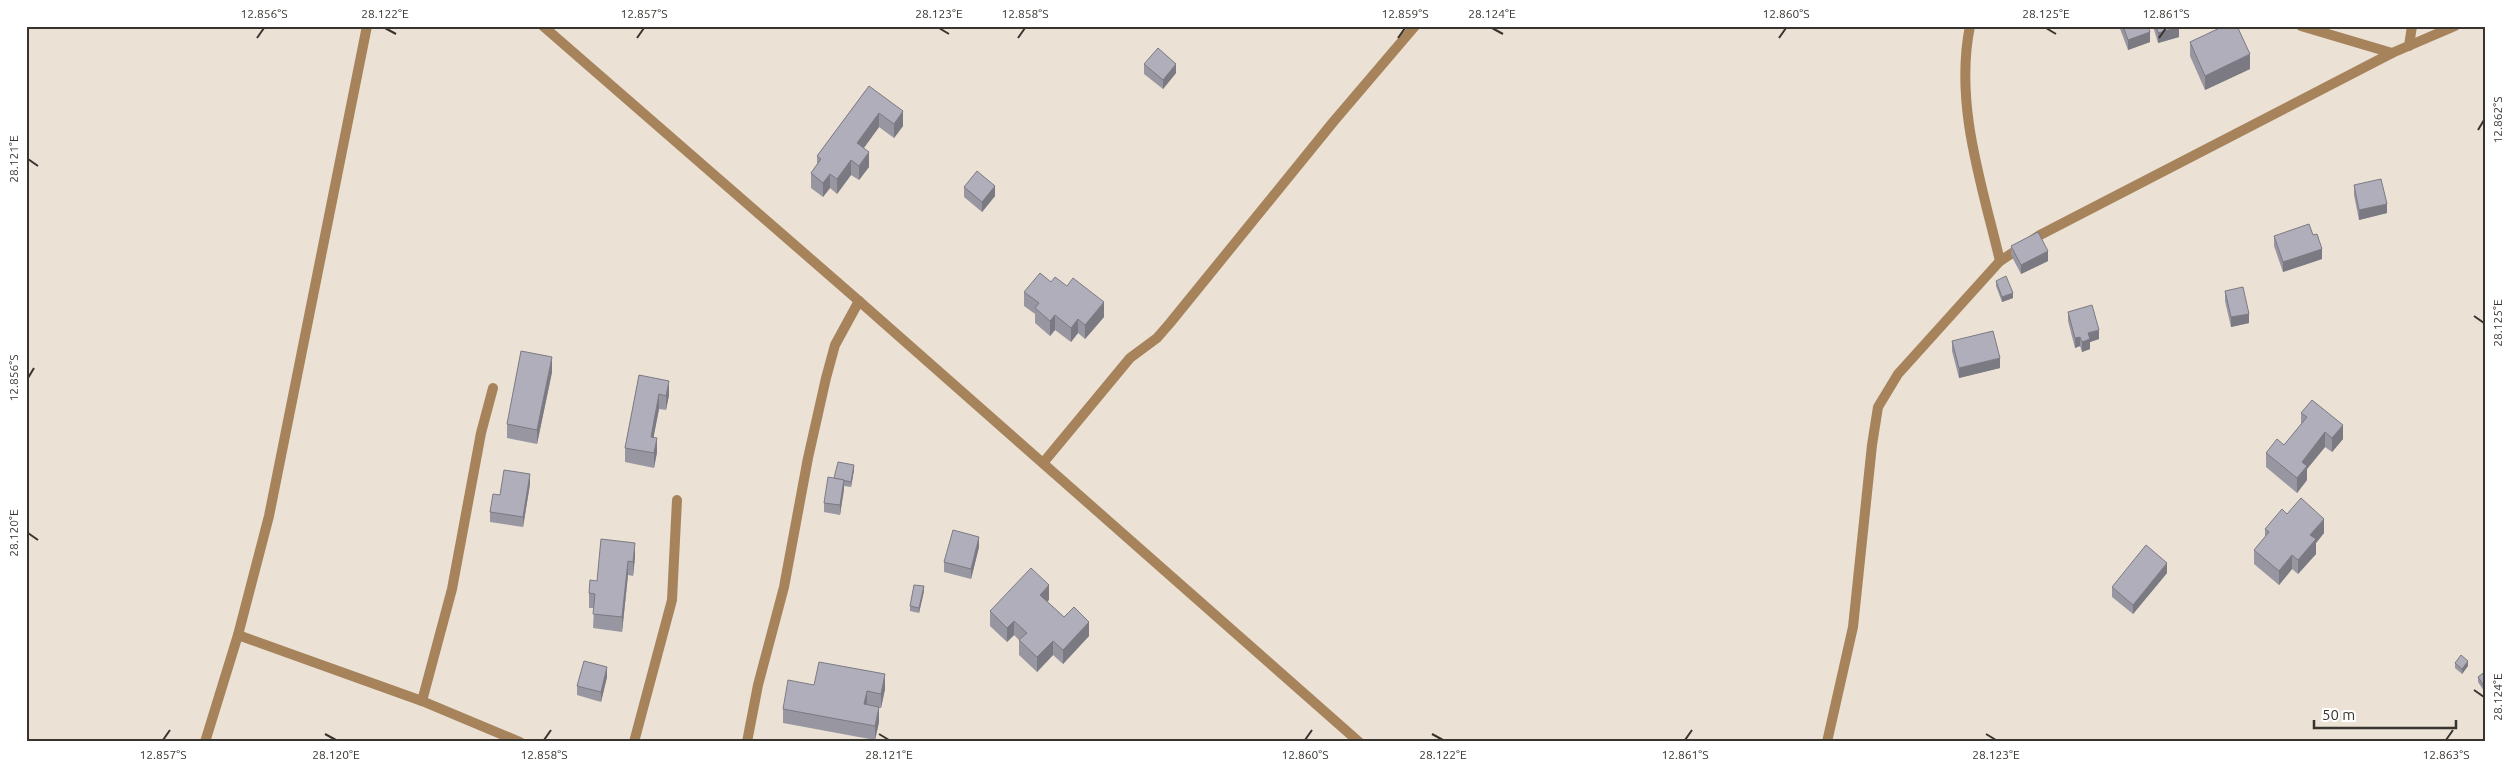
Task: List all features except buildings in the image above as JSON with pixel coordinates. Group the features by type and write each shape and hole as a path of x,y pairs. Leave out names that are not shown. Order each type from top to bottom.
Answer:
{"street":[{"path":"204,742 238,635 270,516 367,26"},
{"path":"543,26 859,301 1359,742"},
{"path":"1043,463 1130,358 1157,338 1170,323 1334,121 1415,26"},
{"path":"1970,26 1965,83 1969,128 2000,261"},
{"path":"2301,26 2392,53"},
{"path":"2409,46 2412,26"},
{"path":"1827,742 1853,628 1872,444 1878,407 1898,374 2000,261 2040,235 2392,53 2455,26"},
{"path":"747,742 758,685 784,587 808,458 826,378 835,345 859,301"},
{"path":"422,701 452,589 482,433 493,388"},
{"path":"634,742 672,600 677,500"},
{"path":"238,635 422,701 520,742"}]}
